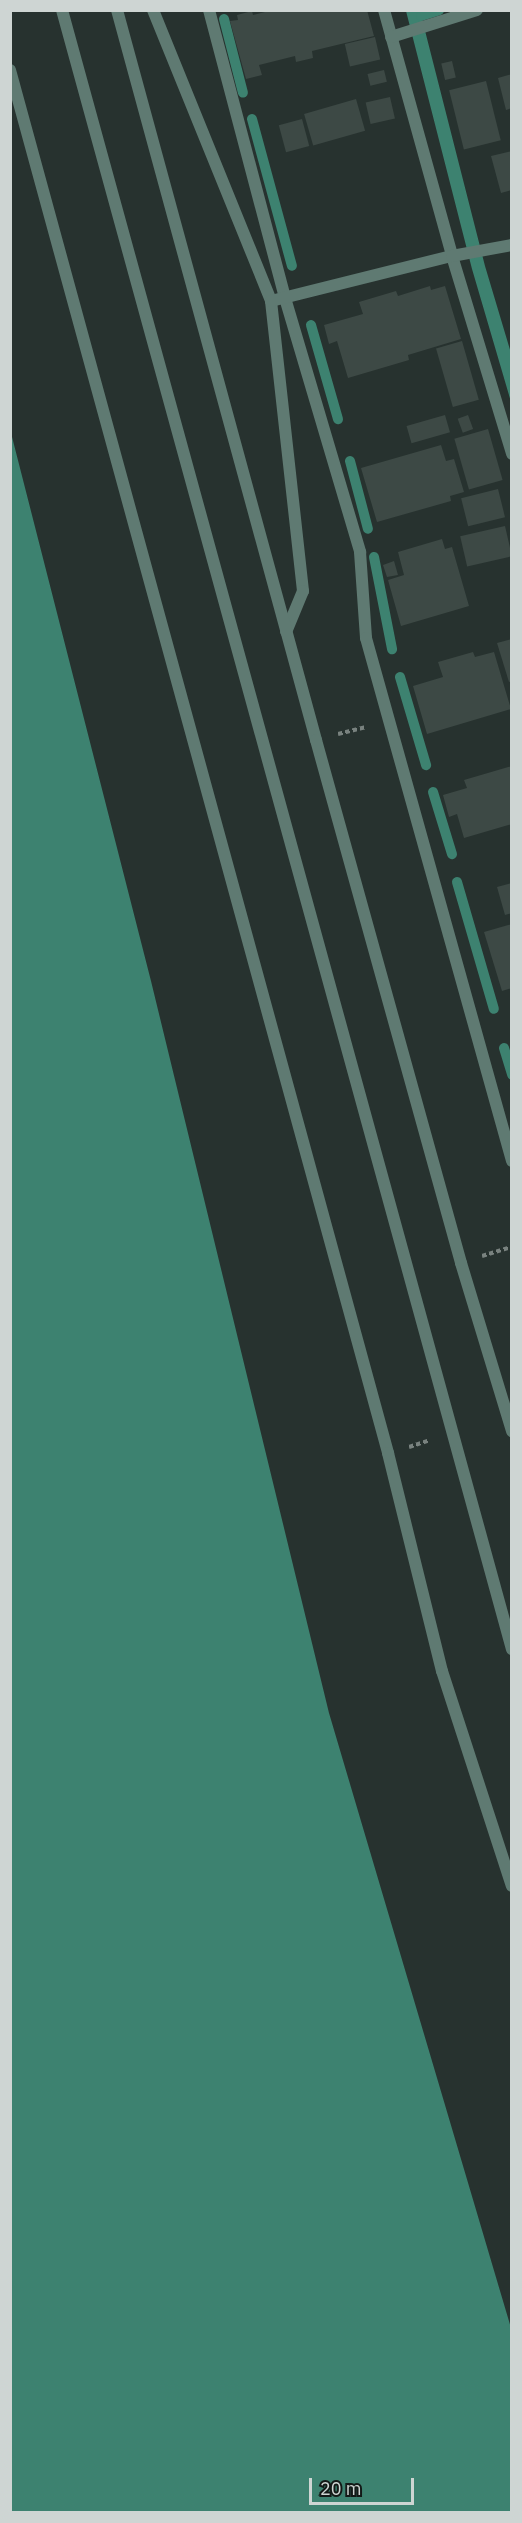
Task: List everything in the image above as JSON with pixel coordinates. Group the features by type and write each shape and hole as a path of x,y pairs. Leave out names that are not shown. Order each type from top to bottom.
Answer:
{"street":[{"path":"62,10 512,1649"},
{"path":"117,10 461,1263 512,1431"},
{"path":"153,10 272,302 303,591 286,632"},
{"path":"209,10 285,298 360,552 366,638 512,1161"},
{"path":"384,10 457,255 512,454"},
{"path":"391,37 477,10"},
{"path":"10,70 388,1453 442,1671 512,1886"},
{"path":"272,302 457,255 512,245"}],"path":[{"path":"316,740 390,720"},
{"path":"388,1453 452,1433"}],"shaded area":[{"path":"406,11 420,11 485,266 511,353 511,402 472,269"},
{"path":"10,429 151,981 329,1713 511,2328 511,2512 11,2512"}],"building":[{"path":"273,10 367,10 374,36 312,51 313,58 296,62 295,56 259,65 262,75 246,79 230,21 238,20 237,15 252,11 253,15"},
{"path":"375,37 380,59 350,66 345,44"},
{"path":"452,61 456,78 445,80 441,63"},
{"path":"384,70 387,82 370,86 368,74"},
{"path":"512,74 512,108 506,110 498,78"},
{"path":"486,81 501,140 464,149 449,90"},
{"path":"390,97 395,118 371,124 366,103"},
{"path":"356,99 365,131 313,146 304,114"},
{"path":"302,119 309,146 286,152 279,125"},
{"path":"512,151 512,190 501,193 491,156"},
{"path":"430,286 431,290 445,286 461,339 408,355 409,360 348,378 337,341 329,344 324,325 363,314 359,302 396,291 398,296"},
{"path":"462,341 479,400 453,407 436,348"},
{"path":"445,415 450,432 412,443 407,426"},
{"path":"468,415 473,429 463,433 458,419"},
{"path":"488,429 503,480 469,490 454,439"},
{"path":"441,445 446,461 454,459 464,492 450,496 451,501 377,522 361,468"},
{"path":"498,489 505,517 468,526 461,498"},
{"path":"505,526 512,556 467,567 460,536"},
{"path":"442,539 445,549 452,547 469,606 401,626 388,580 404,575 398,552"},
{"path":"394,561 398,575 387,577 383,565"},
{"path":"512,639 512,681 509,682 497,643"},
{"path":"473,652 475,657 494,652 511,709 427,734 413,686 443,677 438,662"},
{"path":"512,766 512,824 464,838 457,814 449,817 443,795 467,788 464,780"},
{"path":"512,883 512,913 505,915 497,887"},
{"path":"512,924 512,988 502,991 484,932"}],"waterway":[{"path":"421,16 439,10"},
{"path":"224,19 243,93"},
{"path":"252,119 292,266"},
{"path":"311,325 338,419"},
{"path":"350,461 368,529"},
{"path":"374,557 392,649"},
{"path":"400,677 426,765"},
{"path":"433,792 452,854"},
{"path":"457,882 494,1009"},
{"path":"504,1048 512,1075"}]}
